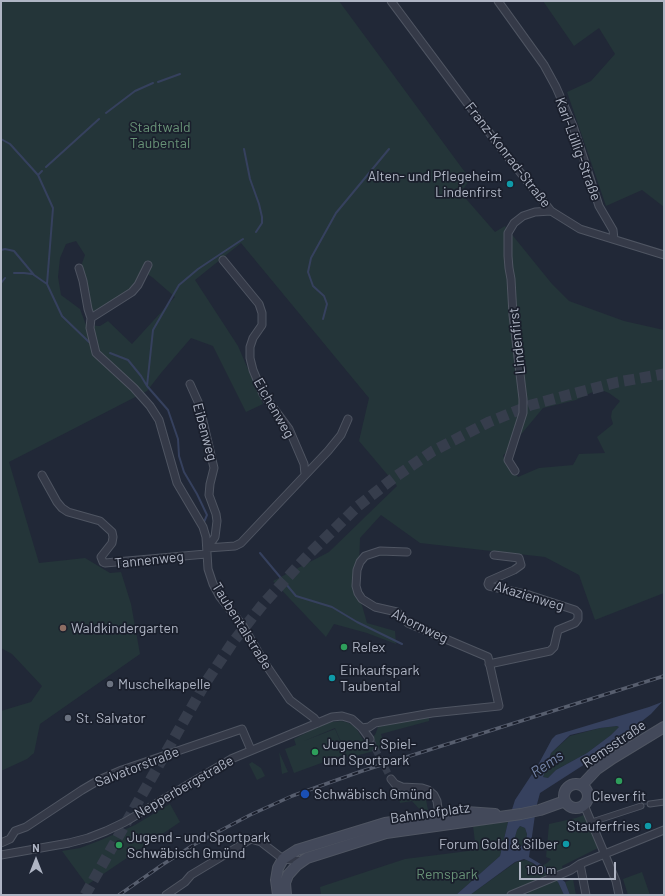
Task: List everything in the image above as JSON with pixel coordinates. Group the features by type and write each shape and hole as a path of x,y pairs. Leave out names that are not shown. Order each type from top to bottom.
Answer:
{"main road":[{"name":"Remsstraße","path":"582,785 597,769 664,727"},
{"path":"578,784 582,785 585,787 588,798 584,805 574,808 565,801 564,792 570,786 578,784"},
{"path":"505,816 540,810 565,801"},
{"name":"Bahnhofplatz","path":"283,859 297,850 374,826 397,821 473,812 505,816"},
{"name":"Bahnhofplatz","path":"286,895 286,879 293,869 307,858 386,832 505,816"},
{"path":"278,895 276,873 283,859"}],"street":[{"name":"Franz-Konrad-Straße","path":"391,1 500,147 551,211 580,229 664,255"},
{"name":"Karl-Lüllig-Straße","path":"498,1 544,65 556,87 573,126 599,206 613,230 614,239"},
{"name":"Lindenfirst","path":"515,471 508,460 523,413 523,399 513,315 512,279 508,256 508,232 514,222 523,216 535,212 551,211"},
{"name":"Eichenweg","path":"223,260 259,304 262,313 262,325 253,338 250,347 250,358 253,370 263,394 288,429 304,464 305,474"},
{"path":"79,268 91,318 132,292 138,285 148,265"},
{"name":"Taubentalstraße","path":"91,318 90,328 96,353 134,388 155,413 161,427 178,483 206,537 208,569 220,597 243,626 264,662 290,700 314,718 318,723"},
{"name":"Eibenweg","path":"190,384 199,404 214,468 209,495 217,521 215,537 207,551"},
{"path":"207,551 235,546 241,543 328,451 341,434 348,419"},
{"name":"Tannenweg","path":"42,475 62,508 68,512 100,521 112,532 112,543 102,557 103,562 105,563 108,564 207,551"},
{"name":"Ahornweg","path":"407,552 380,551 365,556 360,562 357,570 356,586 362,599 375,607 397,612 408,623 488,657 490,664"},
{"name":"Akazienweg","path":"490,664 550,651 554,647 558,630 575,623 578,619 578,613 575,610 529,595 489,586 489,581 514,570 521,565 519,558 494,555"},
{"path":"362,728 369,727 374,722 432,713 499,706 490,664"},
{"path":"318,723 332,717 342,716 352,719 370,738"},
{"name":"Nepperbergstraße","path":"1,855 69,844 100,833 125,822 216,767 251,750 318,723"},
{"name":"Salvatorstraße","path":"1,843 10,839 15,831 26,826 99,780 136,765 242,730 251,750"},
{"path":"391,779 395,784 402,787 422,788 428,790 434,795 437,801 439,816"},
{"path":"650,804 664,802"},
{"path":"584,805 616,881 619,895"},
{"path":"592,822 641,806"},
{"path":"511,895 564,873 580,864 664,830"},
{"path":"166,895 185,882 191,875 251,839 261,842 283,859"},
{"name":"Bahnhofplatz","path":"283,859 302,861"},
{"path":"580,864 586,895"}],"green space":[{"name":"Stadtwald Taubental","path":"1,1 339,1 470,179 461,193 495,232 505,226 552,284 569,301 624,321 664,330 664,593 595,620 579,575 545,557 420,543 381,515 360,538 358,591 367,623 395,631 396,644 367,633 334,624 326,637 273,581 329,552 397,486 359,441 369,398 241,243 195,280 238,346 263,404 246,412 213,346 191,338 147,391 9,462 39,563 85,558 110,573 121,572 131,604 140,654 40,724 34,753 27,759 1,771 1,711 31,702 42,686 12,654 1,648","holes":["76,241 85,255 81,266 87,282 93,317 131,291 142,271 152,277 175,297 132,344 108,321 100,326 86,325 80,309 61,295 58,277 60,258 66,244","599,389 609,393 620,401 612,411 611,417 613,424 597,437 605,453 579,454 573,465 539,468 518,477 503,456 543,408 576,400"]},
{"path":"543,1 664,1 664,207 642,190 606,206 567,92 591,81 615,54 599,28 574,46"},
{"path":"429,716 429,721 381,734 385,748 348,758 335,728 304,741 335,729 346,754 294,773 285,749 296,745 294,739 325,723 342,721 349,723 356,728 364,741 375,735 378,727 381,725"},
{"path":"619,727 611,735 587,753 556,770 548,778 542,777 551,753 570,736 600,728"},
{"path":"279,752 288,772 282,774"},
{"path":"252,762 261,768 265,776 257,780 249,764"},
{"path":"398,793 419,795 424,797 428,810 421,811 412,801 400,803"},
{"name":"Jugend - und Sportpark Schwäbisch Gmünd","path":"170,804 180,822 87,885 62,851 80,848 101,840 135,825"},
{"name":"Remspark","path":"589,813 600,847 562,866 564,873 558,882 564,895 530,895 526,892 518,895 470,895 516,862 526,860 540,867 547,863 551,859 546,857 549,824 576,818"},
{"name":"Remspark","path":"508,822 500,856 456,895 321,895 320,887 405,859 476,850 473,826"},
{"path":"520,826 525,828 527,834 526,842 520,847 516,846 515,837"},
{"path":"642,872 650,895 628,895 623,879"},
{"path":"573,879 576,895 570,895 565,882"}],"water":[{"name":"Rems","path":"662,702 651,714 596,757 540,793 536,808 529,857 552,871 565,882 570,895 564,895 558,882 533,863 524,859 515,862 470,895 456,895 500,856 515,800 538,765 552,739 556,735","holes":["619,727 611,735 587,753 556,770 548,778 543,777 551,753 570,735 600,728","520,826 525,828 527,834 526,842 520,847 516,846 515,837"]}],"waterway":[{"path":"158,82 180,74"},
{"path":"106,113 135,91 153,83"},
{"path":"46,167 99,119"},
{"path":"1,139 10,144 38,175 53,208 47,284 62,316 89,342"},
{"path":"244,149 250,179 262,217 262,223 256,232"},
{"path":"323,319 327,304 324,296 313,286 308,272 311,258 336,213 389,149"},
{"path":"38,175 42,171"},
{"path":"147,386 153,330 179,285 198,269 243,239"},
{"path":"1,250 5,249 14,251 34,275 47,284"},
{"path":"14,273 32,274"},
{"path":"1,283 5,278"},
{"path":"110,353 128,360 147,386 168,410 178,439 179,456 184,472 207,515 204,522"},
{"path":"260,553 296,596 332,607 357,622 402,644"}],"tunnel":[{"path":"85,895 206,682 233,642 263,604 310,553 358,506 395,477 433,451 489,422 531,405 618,382 664,374"},
{"path":"370,739 391,779"}],"railway":[{"path":"119,895 195,844 250,815 292,796 362,771 664,676"}],"place":[{"name":"Alten- und Pflegeheim Lindenfirst","path":"510,184"},
{"name":"Waldkindergarten","path":"63,628"},
{"name":"Relex","path":"344,647"},
{"name":"Einkaufspark Taubental","path":"332,678"},
{"name":"Muschelkapelle","path":"110,684"},
{"name":"St. Salvator","path":"68,718"},
{"name":"Jugend-, Spiel- und Sportpark","path":"315,752"},
{"name":"Clever fit","path":"619,781"},
{"name":"Schwäbisch Gmünd","path":"305,794"},
{"name":"Stauferfries","path":"648,826"},
{"name":"Forum Gold & Silber","path":"566,844"},
{"name":"Jugend - und Sportpark Schwäbisch Gmünd","path":"119,845"}]}
